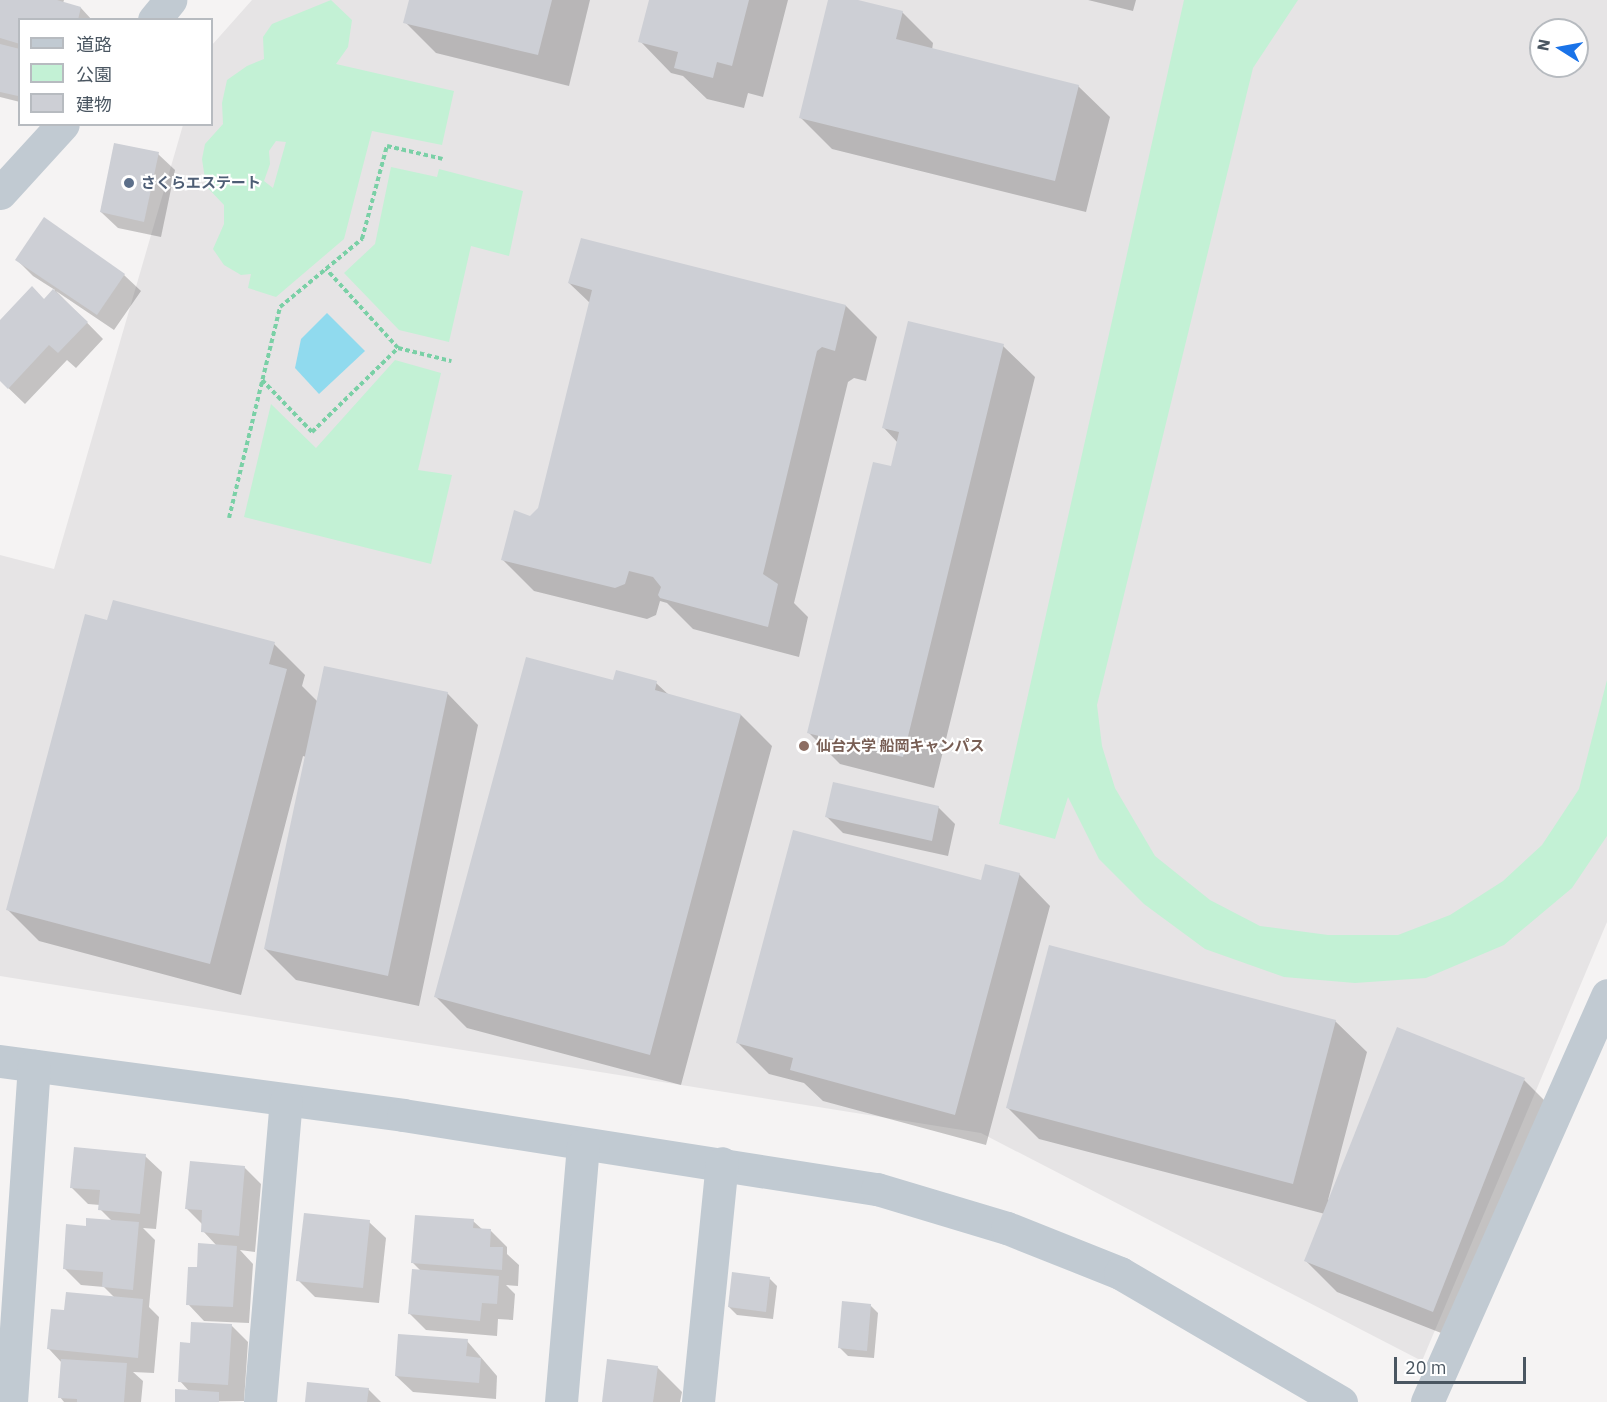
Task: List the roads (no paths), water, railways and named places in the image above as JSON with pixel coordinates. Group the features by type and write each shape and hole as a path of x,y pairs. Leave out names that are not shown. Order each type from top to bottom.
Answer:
{"street":[{"path":"156,18 170,0"},
{"path":"0,193 61,126"},
{"path":"1427,1402 1607,995"},
{"path":"0,1061 403,1115 583,1145 722,1163 877,1189 1007,1228 1120,1273 1341,1402"},
{"path":"11,1402 9,1308 34,1066"},
{"path":"260,1402 286,1101"},
{"path":"561,1402 583,1145"},
{"path":"698,1402 722,1163"}],"water":[{"path":"327,313 365,351 319,394 295,368 301,339"}],"place":[{"name":"さくらエステート","path":"129,183"},
{"name":"仙台大学 船岡キャンパス","path":"804,746"}]}
